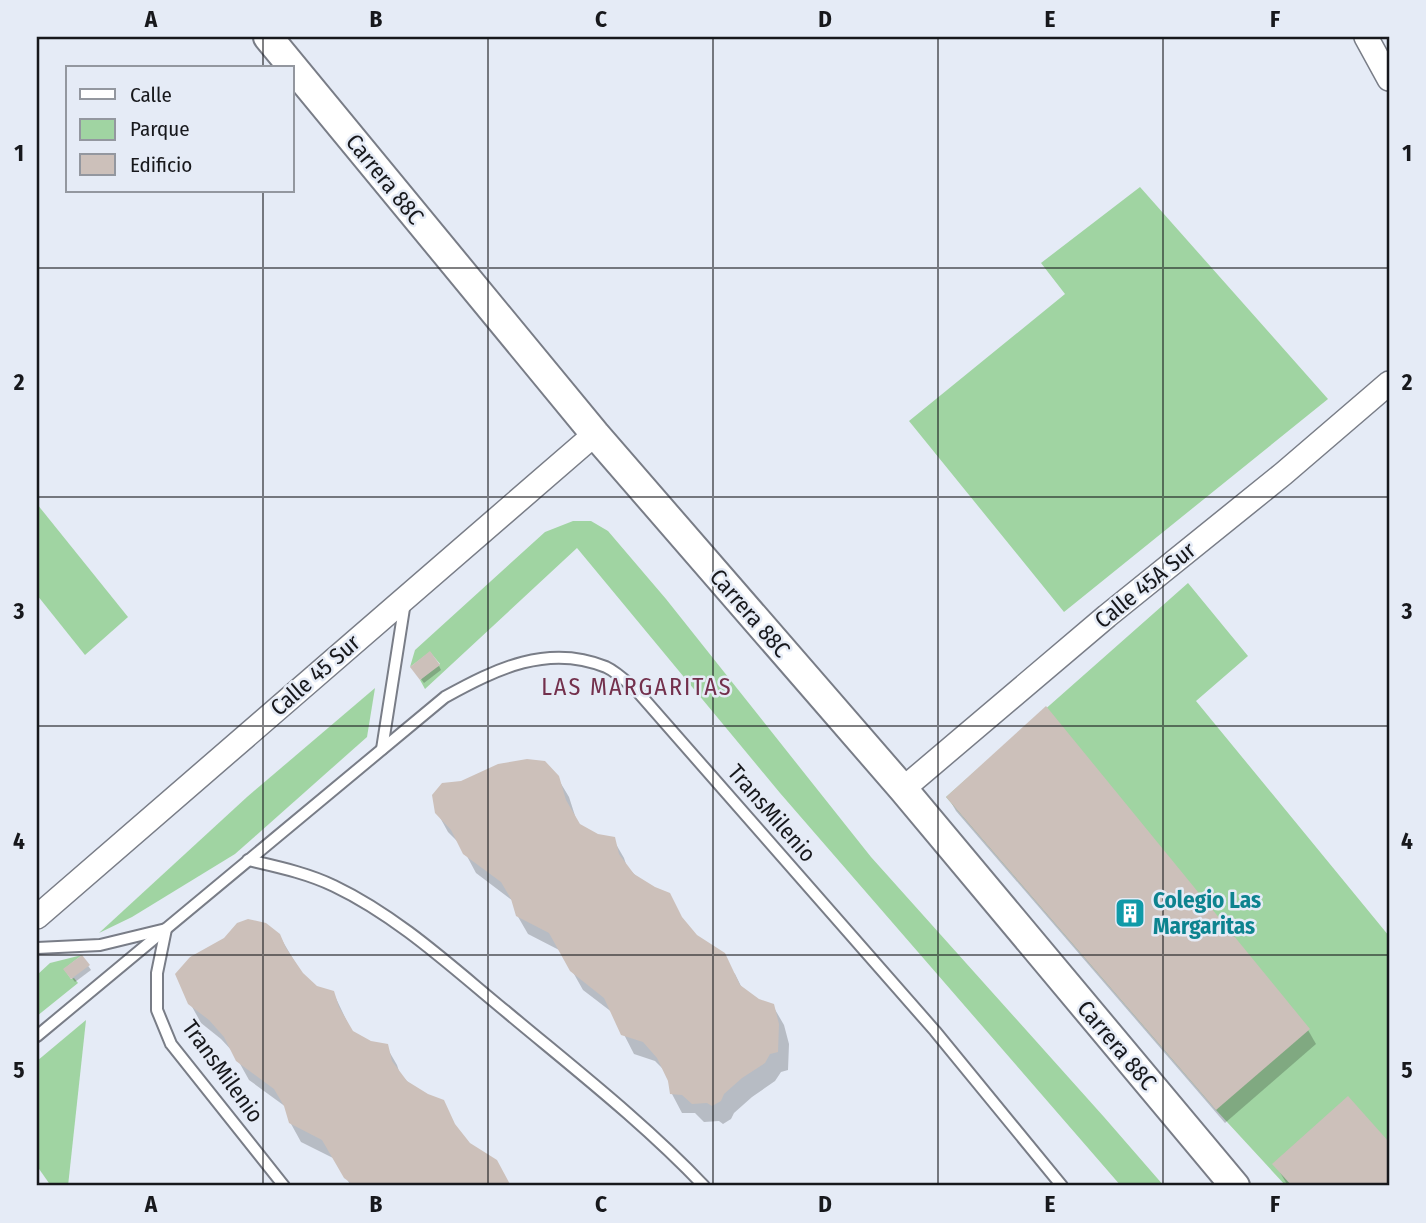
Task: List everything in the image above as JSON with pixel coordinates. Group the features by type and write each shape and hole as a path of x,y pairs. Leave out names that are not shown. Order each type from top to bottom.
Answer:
{"street":[{"name":"Carrera 88C","path":"268,37 292,66"},
{"path":"1366,37 1389,79"},
{"name":"Carrera 88C","path":"294,69 595,434 903,789 1235,1186"},
{"name":"Calle 45A Sur","path":"903,789 1389,383"},
{"name":"Calle 45 Sur","path":"37,917 595,434"}],"lane":[{"path":"382,749 406,596"},
{"name":"TransMilenio","path":"37,1035 445,697 481,677 512,665 547,657 608,668 637,691 935,1031 1062,1186"},
{"path":"248,860 295,870 332,885 360,899 433,951 663,1144 704,1186"},
{"path":"37,948 100,945 166,929"},
{"name":"TransMilenio","path":"166,929 157,973 157,1010 172,1044 284,1186"}],"green space":[{"path":"1140,187 1328,399 1064,612 909,421 1065,294 1041,263"},
{"path":"37,504 128,617 85,655 37,595"},
{"path":"573,521 591,521 608,531 666,599 871,857 1164,1186 1121,1186 780,793 577,548 425,689 420,680 440,664 430,652 410,667 415,650 545,532"},
{"path":"1188,583 1248,656 1196,701 1389,936 1389,1186 1286,1186 1216,1110 946,797"},
{"path":"375,688 367,737 235,854 132,917 99,933 247,797"},
{"path":"82,955 64,969 71,979 74,978 78,983 37,1016 37,975 50,963"},
{"path":"86,1020 68,1186 51,1186 37,1166 37,1061"}],"building":[{"path":"430,651 440,665 420,680 410,667"},
{"name":"Colegio Las Margaritas","path":"1046,706 1310,1029 1216,1110 946,797"},
{"path":"527,759 545,761 559,776 566,800 580,824 598,834 615,837 619,854 634,874 670,893 682,917 697,935 725,953 740,985 759,999 774,1004 779,1024 778,1052 770,1054 765,1063 742,1078 724,1094 721,1101 712,1106 707,1103 692,1104 682,1095 670,1094 668,1081 657,1058 643,1042 621,1035 604,998 570,971 549,933 516,916 511,899 501,882 463,854 451,830 435,813 432,795 442,783 461,781 498,764"},
{"path":"248,919 266,923 280,934 303,973 317,986 334,991 339,1007 353,1031 371,1041 388,1044 392,1061 407,1081 444,1100 455,1124 470,1143 497,1160 511,1186 355,1186 344,1178 322,1140 289,1123 284,1106 274,1089 236,1061 224,1037 209,1020 188,1004 175,974 190,957 224,938 237,923"},
{"path":"82,955 90,965 71,979 63,969"},
{"path":"1348,1096 1389,1142 1389,1186 1292,1186 1272,1164"}],"place":[{"name":"Colegio Las Margaritas","path":"1130,913"}],"district":[{"name":"LAS MARGARITAS","path":"637,687"}]}
